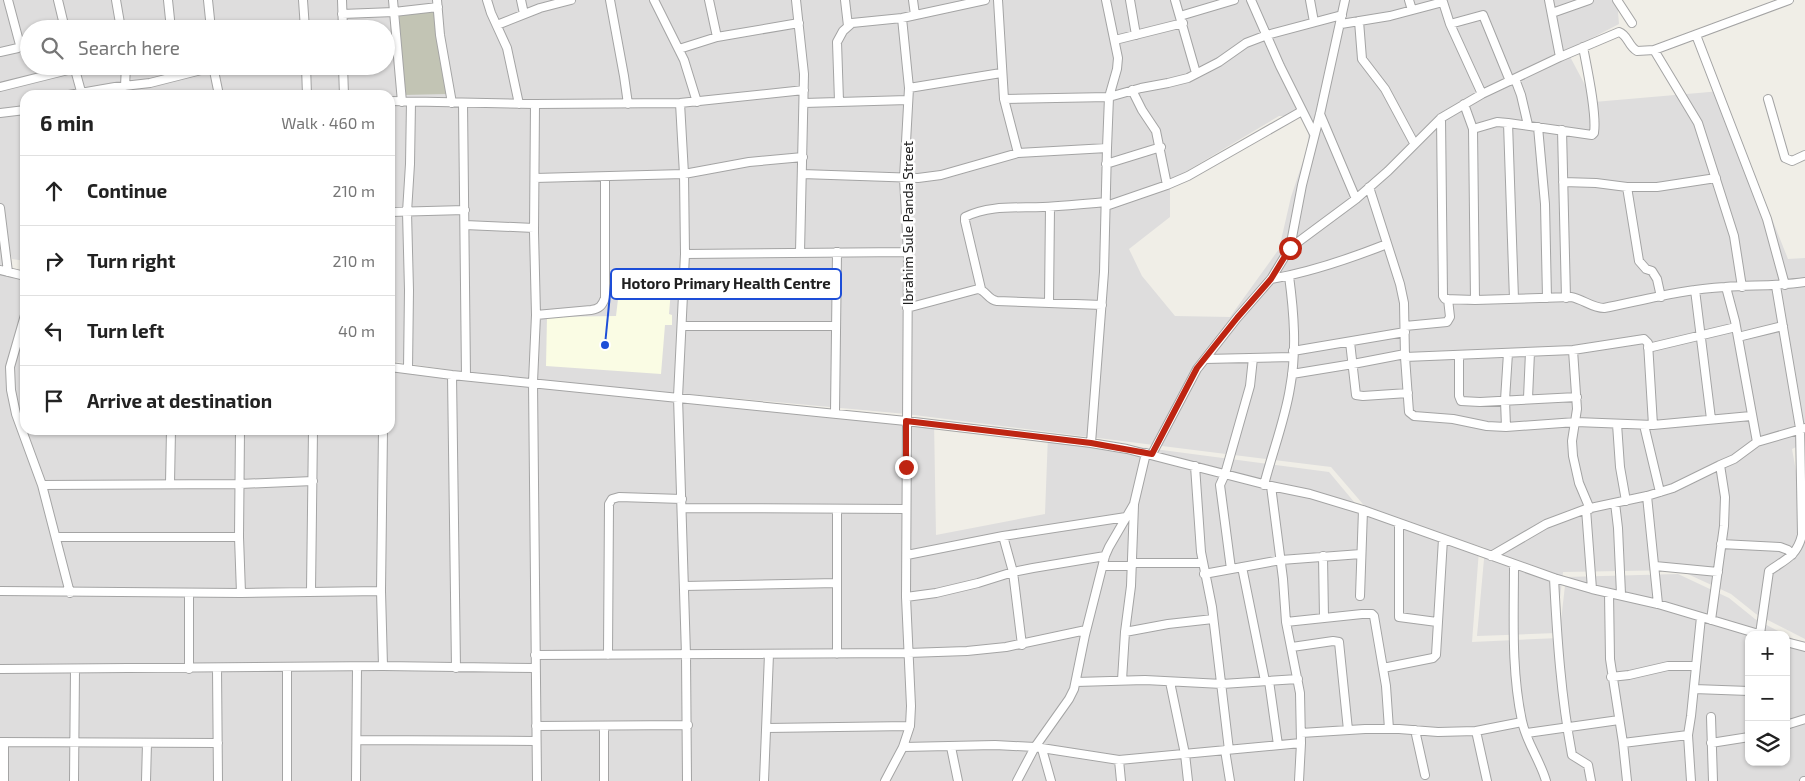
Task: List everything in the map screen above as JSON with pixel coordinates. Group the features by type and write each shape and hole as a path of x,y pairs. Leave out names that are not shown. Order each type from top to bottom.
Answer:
{"street":[{"path":"0,52 18,48 20,45 8,0"},
{"path":"58,0 63,20"},
{"path":"116,0 119,20"},
{"path":"168,0 170,20"},
{"path":"208,0 210,20"},
{"path":"304,0 305,20"},
{"path":"342,0 342,20"},
{"path":"393,0 407,102 410,164 407,212 409,290 408,369"},
{"path":"487,0 507,48 520,104"},
{"path":"521,0 524,14"},
{"path":"497,25 524,14 571,0"},
{"path":"610,0 628,104"},
{"path":"654,0 679,49 697,102"},
{"path":"708,0 717,37"},
{"path":"796,0 804,74 800,252"},
{"path":"845,0 848,26"},
{"path":"913,0 915,15"},
{"path":"839,102 837,42 842,31 848,26 854,23 902,18 985,0"},
{"path":"998,0 1004,99 1018,153"},
{"path":"1091,443 1104,272 1106,164 1110,97 1118,69 1115,40 1106,0"},
{"path":"1130,0 1136,35"},
{"path":"1175,0 1196,73"},
{"path":"1115,40 1182,20 1234,0"},
{"path":"1251,0 1314,134"},
{"path":"1310,0 1314,22"},
{"path":"1122,680 1125,632 1131,586 1134,504 1149,453 1197,368 1271,279 1290,248 1302,185 1341,24 1345,0"},
{"path":"1409,0 1412,10"},
{"path":"1549,0 1560,57"},
{"path":"1552,13 1589,0"},
{"path":"1617,0 1632,24"},
{"path":"1290,248 1356,199 1388,171 1441,118 1482,94 1582,47 1619,32 1625,36 1633,49 1637,51 1654,50 1789,0"},
{"path":"1341,24 1390,16 1443,2 1450,24 1482,94"},
{"path":"342,14 394,12 438,3 440,34 452,103"},
{"path":"1004,99 1110,97 1132,90 1168,83 1188,78 1219,62 1246,43 1267,35 1342,15"},
{"path":"1450,24 1483,15 1512,80 1522,95 1528,126"},
{"name":"Ibrahim Sule Panda Street","path":"885,781 903,747 910,726 911,706 906,597 908,252 904,178 909,88 902,18"},
{"path":"1359,21 1362,59 1384,89 1414,144"},
{"path":"679,49 717,37 799,23"},
{"path":"1696,35 1768,218 1785,285"},
{"path":"1474,129 1497,122 1587,134 1594,133 1592,106 1582,47"},
{"path":"1654,50 1698,123 1734,236 1742,287"},
{"path":"909,88 1002,73"},
{"path":"0,87 47,75"},
{"path":"76,75 80,90"},
{"path":"125,86 126,75"},
{"path":"103,90 150,83 180,75"},
{"path":"215,75 218,90"},
{"path":"306,75 306,90"},
{"path":"343,75 344,90"},
{"path":"395,101 520,104 680,103 804,90"},
{"path":"1132,90 1156,131 1167,185"},
{"path":"1768,98 1785,158 1792,160 1805,155"},
{"path":"804,102 908,100"},
{"path":"462,103 466,376"},
{"path":"680,103 684,174 685,254 678,397 688,725 687,781"},
{"path":"535,104 534,228 536,315 533,382 537,781"},
{"path":"1464,104 1474,129 1475,300"},
{"path":"1102,305 993,300 981,289 965,217 985,210 1000,208 1106,204 1167,185 1188,176 1302,111"},
{"path":"0,113 20,113"},
{"path":"1320,114 1356,199"},
{"path":"1441,118 1443,296 1445,299 1578,298 1598,308 1695,290 1776,286 1805,282"},
{"path":"1508,123 1514,299"},
{"path":"1538,127 1545,204 1547,298"},
{"path":"1562,130 1566,298"},
{"path":"1106,164 1160,147"},
{"path":"802,174 904,178 942,174 1018,153 1107,148"},
{"path":"535,178 684,174 749,162 803,157"},
{"path":"536,315 599,309 603,304 605,298 605,177"},
{"path":"1563,182 1596,183 1627,187 1657,187 1716,178"},
{"path":"1369,187 1400,284 1405,329 1409,412 1414,416 1453,419 1487,426 1506,427 1576,422 1653,425 1751,416"},
{"path":"1627,187 1639,261 1646,269 1652,271 1657,279 1662,297"},
{"path":"1050,207 1050,303"},
{"path":"0,208 4,271 20,275"},
{"path":"395,212 465,210"},
{"path":"465,225 534,228"},
{"path":"1271,279 1289,276 1351,258 1387,244"},
{"path":"835,414 837,252"},
{"path":"685,254 908,252"},
{"path":"1289,276 1294,313 1292,374 1268,486 1280,560 1286,622 1300,692 1301,743 1299,781"},
{"path":"1761,631 1770,571 1792,555 1799,546 1802,535 1802,428 1776,286"},
{"path":"1726,287 1736,327 1757,442"},
{"path":"907,308 981,289"},
{"path":"1695,290 1711,419"},
{"path":"1205,359 1253,358 1293,354 1405,329 1447,322 1450,317 1448,300"},
{"path":"682,326 836,326"},
{"path":"1738,337 1783,326"},
{"path":"1648,348 1736,327"},
{"path":"1292,374 1405,355 1460,355 1573,350 1644,339 1648,343 1653,425"},
{"path":"20,342 10,367 16,414 20,425"},
{"path":"1350,342 1356,395 1408,393"},
{"path":"1573,350 1577,397 1576,422 1572,441 1573,456 1579,483 1588,509 1592,589"},
{"path":"1528,398 1530,352"},
{"path":"1506,427 1505,400 1508,353"},
{"path":"1460,355 1461,401 1480,402 1528,398 1577,397"},
{"path":"1231,569 1220,490 1250,386 1253,358"},
{"path":"395,368 906,421 1091,443 1149,453 1268,486 1310,494 1399,522 1554,578 1592,589 1621,594 1750,631"},
{"path":"452,375 456,668"},
{"path":"1617,424 1620,467 1626,501"},
{"path":"1644,425 1660,492"},
{"path":"1491,556 1546,524 1588,509 1674,488 1734,459 1757,442 1802,428"},
{"path":"24,435 42,485 70,593"},
{"path":"170,483 171,435"},
{"path":"240,435 239,536 241,593"},
{"path":"311,591 313,435"},
{"path":"382,666 383,435"},
{"path":"1711,620 1718,572 1725,497 1720,465"},
{"path":"1195,466 1204,574 1213,619 1222,684 1230,781"},
{"path":"42,485 240,484 312,481"},
{"path":"1647,496 1658,604"},
{"path":"608,654 609,504 612,499 619,497 682,498"},
{"path":"1615,503 1621,594"},
{"path":"1017,781 1069,699 1076,682 1086,630 1105,556 1134,504"},
{"path":"682,508 906,509"},
{"path":"837,509 837,654"},
{"path":"1360,596 1363,510"},
{"path":"907,555 1004,536 1126,517"},
{"path":"1399,522 1400,618 1438,622"},
{"path":"56,537 239,536"},
{"path":"1004,536 1013,572 1022,645"},
{"path":"1383,668 1435,656 1443,538"},
{"path":"1721,544 1780,547 1788,550 1792,555"},
{"path":"1204,574 1280,560 1360,554"},
{"path":"906,597 936,593 1013,572 1105,556"},
{"path":"1323,556 1324,618"},
{"path":"1103,566 1203,564"},
{"path":"1514,565 1513,654 1522,722 1546,781"},
{"path":"1654,566 1718,572"},
{"path":"1242,567 1267,681 1278,745"},
{"path":"1554,578 1562,696 1572,755 1588,765 1591,781"},
{"path":"684,586 837,583"},
{"path":"0,591 241,593 381,591"},
{"path":"189,593 189,668"},
{"path":"1609,593 1611,677 1623,743 1627,781"},
{"path":"1286,622 1372,614 1374,616 1386,686 1389,729"},
{"path":"1690,781 1688,735 1701,617"},
{"path":"1125,632 1168,624 1213,619"},
{"path":"535,654 837,654 967,651 1022,645 1086,630"},
{"path":"1292,647 1333,641 1339,642 1348,730"},
{"path":"1790,643 1805,647"},
{"path":"764,781 768,654"},
{"path":"0,669 382,666 535,668"},
{"path":"1611,677 1629,676 1668,666 1696,666"},
{"path":"356,781 357,667"},
{"path":"217,668 218,781"},
{"path":"287,668 287,781"},
{"path":"74,781 75,669"},
{"path":"1076,682 1122,680 1222,684 1298,679"},
{"path":"1170,682 1185,754 1188,781"},
{"path":"1694,689 1745,691"},
{"path":"1711,718 1713,781"},
{"path":"1790,725 1805,719"},
{"path":"1526,734 1619,720"},
{"path":"1301,733 1389,729 1438,732 1476,731 1522,722"},
{"path":"536,726 688,725"},
{"path":"604,726 604,781"},
{"path":"767,728 910,726"},
{"path":"1415,730 1425,775"},
{"path":"1476,731 1487,781"},
{"path":"1623,743 1688,735"},
{"path":"1711,743 1745,738"},
{"path":"357,740 536,741"},
{"path":"4,781 2,742 218,743"},
{"path":"146,743 146,781"},
{"path":"903,747 995,745 1038,748 1119,760 1301,743"},
{"path":"952,747 958,781"},
{"path":"1038,748 1051,781"},
{"path":"1119,760 1121,781"}],"shaded area":[{"path":"0,0 1617,0 1619,24 1567,51 1594,102 1721,91 1788,259 1805,258 1805,443 1792,449 1805,521 1805,639 1756,614 1731,594 1679,570 1563,572 1556,633 1477,636 1485,548 1368,510 1331,467 906,414 491,376 395,362 395,90 20,90 20,260 12,259 0,211","holes":["1279,116 1309,116 1308,146 1291,197 1279,249 1230,317 1175,316 1142,276 1129,249 1170,217 1170,181"]},
{"path":"436,9 447,94 403,95 399,12"},
{"path":"0,230 5,272 20,274 20,435 395,435 395,367 934,421 936,535 1045,514 1048,435 1329,472 1365,515 1479,550 1472,642 1559,638 1566,577 1678,574 1729,598 1755,619 1778,631 1745,631 1745,766 1790,766 1790,637 1805,645 1805,781 0,781"},
{"path":"671,290 669,314 672,315 672,325 665,325 661,374 546,366 547,317 616,316 619,291"}],"place":[{"name":"Hotoro Primary Health Centre","path":"605,345"}],"route":[{"path":"906,467 906,421 1091,443 1152,454 1197,368 1271,279 1290,248"}]}
